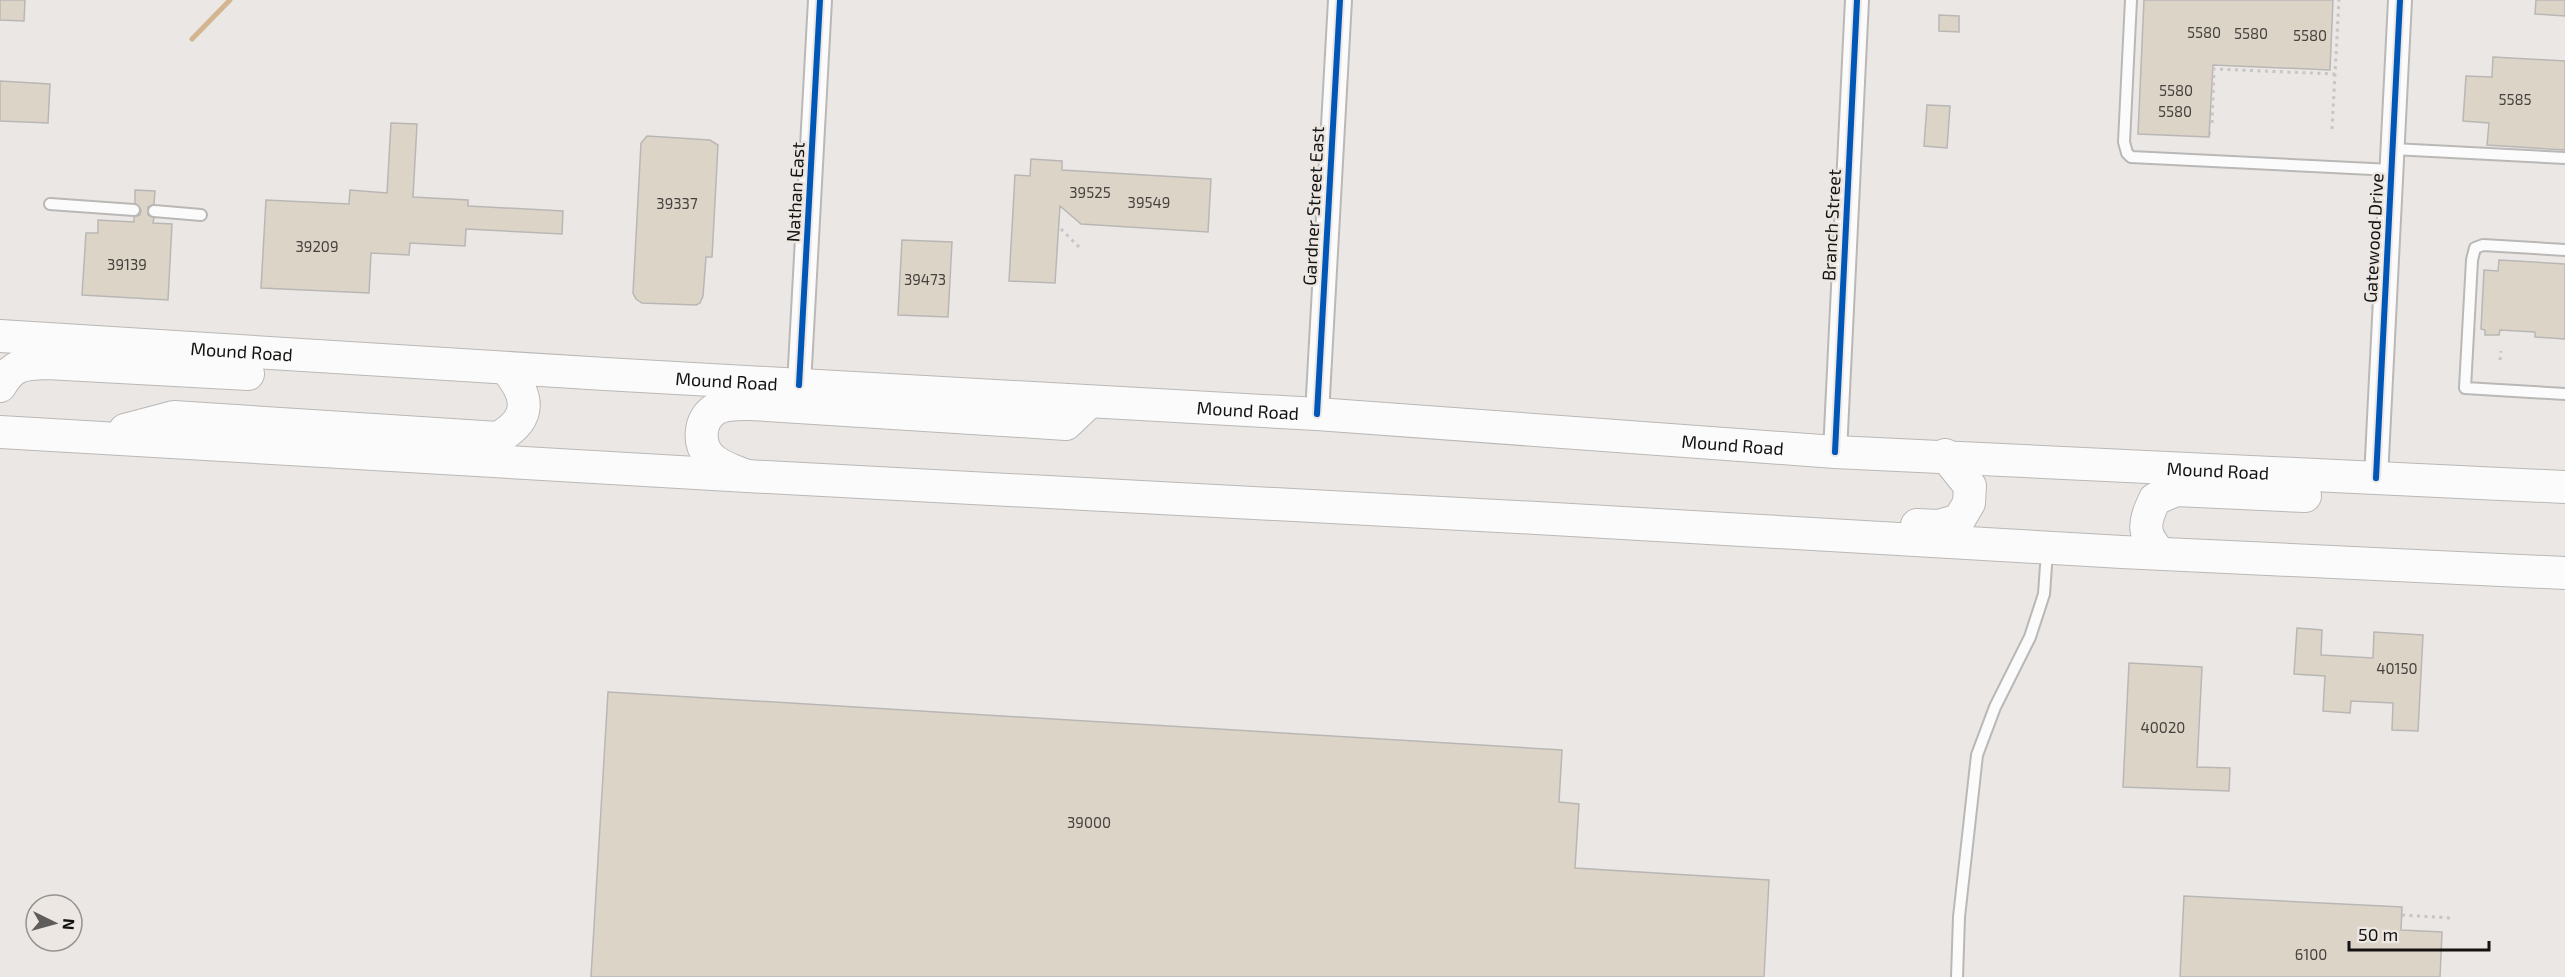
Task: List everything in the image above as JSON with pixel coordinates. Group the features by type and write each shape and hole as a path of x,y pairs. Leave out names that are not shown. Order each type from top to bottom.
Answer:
{"main road":[{"name":"Mound Road","path":"0,336 506,368 1317,414 1835,452 1945,455 2565,487"},
{"path":"0,386 8,373 23,364 47,363 388,381 457,365"},
{"path":"101,437 174,417 498,438 511,430 525,405 522,390 506,368"},
{"path":"0,396 7,432 747,476 2047,548 2565,573"},
{"path":"747,476 718,464 702,445 702,430 707,417 715,409 728,405 751,404 1066,424 1089,402"},
{"path":"1537,518 1623,506 1939,526 1959,520 1969,503 1970,486 1945,455"},
{"path":"2160,553 2150,543 2146,532 2146,518 2155,499 2176,490 2341,498 2372,478"}],"street":[{"name":"Nathan East","path":"799,385 820,0"},
{"name":"Gardner Street East","path":"1317,414 1340,0"},
{"name":"Branch Street","path":"1835,452 1857,0"},
{"name":"Gatewood Drive","path":"2372,478 2400,0"}],"lane":[{"path":"2131,0 2124,142 2127,153 2131,157 2565,158"},
{"path":"50,204 134,210"},
{"path":"154,211 201,215"},
{"path":"2565,250 2483,245 2475,248 2472,260 2465,388 2565,394"},
{"path":"1957,977 1959,917 1977,755 1995,707 2030,637 2044,594 2047,548"}],"path":[{"path":"2332,129 2339,0"},
{"path":"2212,123 2211,106 2215,68 2335,74"},
{"path":"1061,229 1079,247"},
{"path":"2500,360 2501,351"},
{"path":"2402,915 2450,918"}],"building":[{"path":"0,0 25,0 24,21 0,20"},
{"path":"2144,0 2333,0 2330,70 2213,65 2209,137 2138,134"},
{"path":"2536,0 2565,0 2565,16 2535,14"},
{"path":"1939,15 1959,16 1959,32 1939,31"},
{"path":"2493,57 2565,61 2565,150 2487,145 2489,123 2463,121 2466,76 2492,77"},
{"path":"0,81 50,84 48,123 0,121"},
{"path":"1927,105 1950,106 1947,148 1924,146"},
{"path":"391,123 417,124 413,197 468,200 468,206 563,211 562,234 466,229 465,246 410,243 409,255 371,253 369,293 261,288 266,200 349,204 350,190 387,193"},
{"path":"647,136 710,140 718,145 712,257 706,257 703,296 700,303 696,305 642,303 633,293 641,143"},
{"path":"1031,159 1062,161 1062,170 1211,179 1208,232 1081,224 1060,206 1055,283 1009,281 1015,175 1030,176"},
{"path":"135,190 155,191 154,204 148,207 148,215 154,218 153,223 172,224 168,300 82,295 86,233 98,233 98,220 134,222 134,217 140,215 141,210 135,203"},
{"path":"902,240 952,242 948,317 898,315"},
{"path":"2499,260 2565,264 2565,339 2535,337 2535,332 2500,330 2499,335 2485,335 2485,330 2481,329 2484,270 2498,271"},
{"path":"2297,628 2322,630 2321,655 2373,658 2374,632 2423,635 2418,731 2392,730 2393,703 2351,701 2350,713 2323,711 2325,676 2294,674"},
{"path":"2129,663 2202,667 2197,767 2230,768 2229,791 2123,787"},
{"path":"608,692 1562,750 1559,802 1579,804 1575,868 1769,880 1764,977 591,977"},
{"path":"2184,896 2402,907 2401,930 2442,932 2440,977 2180,977"}],"waterway":[{"path":"192,39 230,0"}],"cycle path":[{"path":"799,385 820,0"},
{"path":"1317,414 1340,0"},
{"path":"1835,452 1857,0"},
{"path":"2376,478 2400,0"}]}
